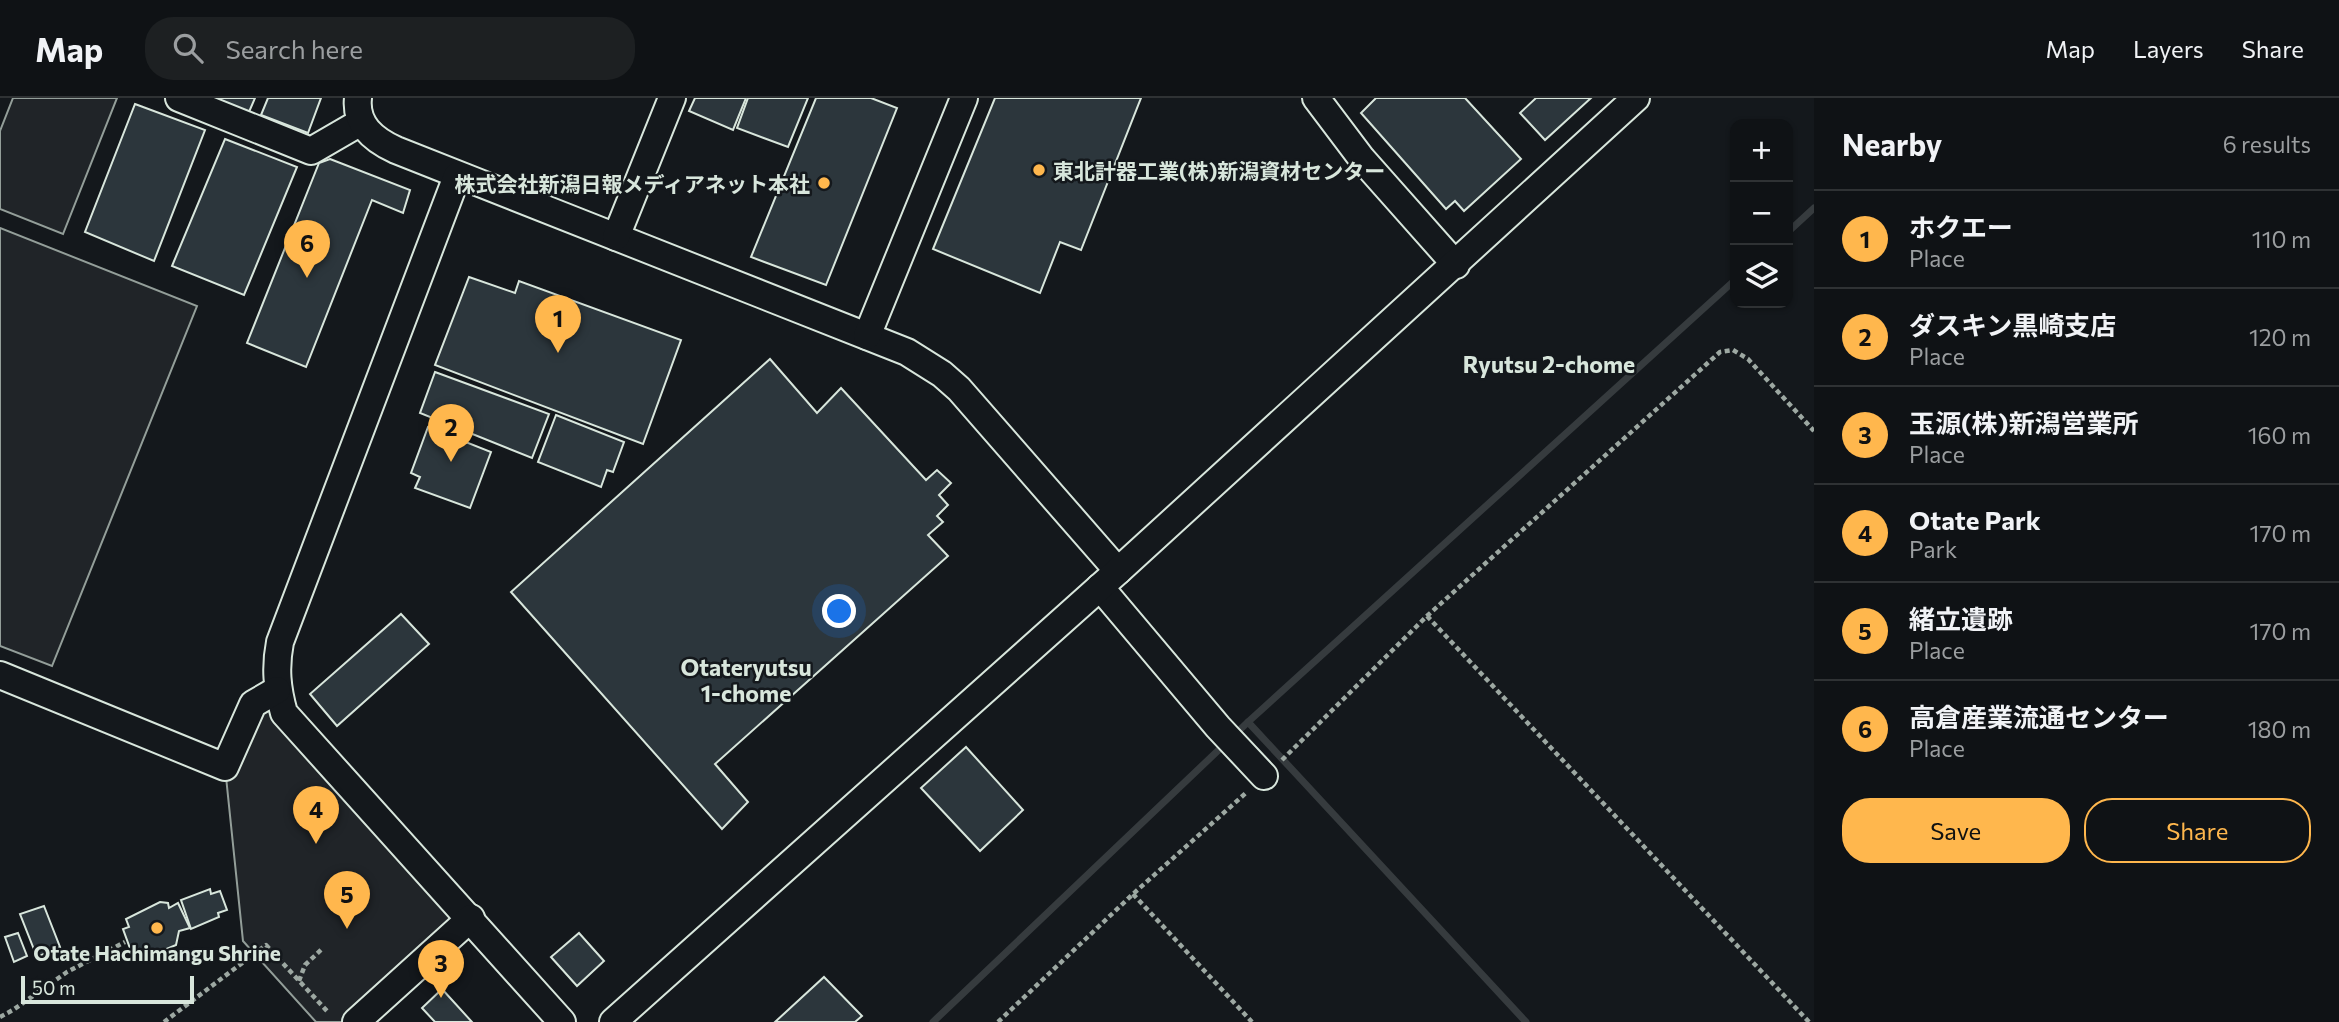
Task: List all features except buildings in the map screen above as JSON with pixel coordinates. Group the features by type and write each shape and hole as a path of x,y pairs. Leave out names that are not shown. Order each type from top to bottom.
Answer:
{"street":[{"path":"179,98 311,151 360,110 370,135 383,144 457,176 867,336 924,361 959,389 1109,579 1218,727 1266,770"},
{"path":"616,237 672,98"},
{"path":"867,336 964,98"},
{"path":"1316,98 1362,159 1456,265"},
{"path":"613,1022 1109,579 1636,98"},
{"path":"457,176 280,642 276,663 277,690 284,713 562,1022"},
{"path":"0,675 225,767 253,704 277,690"},
{"path":"356,1022 471,918"}],"path":[{"path":"999,1022 1266,770 1292,750 1427,616 1720,352 1733,350 1748,359 1814,431"},
{"path":"1427,616 1809,1022"},
{"path":"1133,894 1252,1022"},
{"path":"0,1017 67,972 125,942"},
{"path":"164,1022 266,945 327,1011"},
{"path":"299,981 305,965 322,949"}],"shaded area":[{"path":"13,98 117,98 63,234 0,209 0,131"},
{"path":"0,228 197,306 52,666 0,646"},
{"path":"277,690 468,921 356,1022 316,1022 243,941 225,767"}],"waterway":[{"path":"1793,227 1814,208"},
{"path":"933,1022 1248,722 1730,285"},
{"path":"1248,722 1526,1022"}],"place":[{"name":"東北計器工業(株)新潟資材センター","path":"1039,170"},
{"name":"株式会社新潟日報メディアネット本社","path":"824,183"},
{"name":"高倉産業流通センター","path":"307,278"},
{"name":"ホクエー","path":"558,353"},
{"name":"ダスキン黒崎支店","path":"451,462"},
{"name":"Otate Park","path":"316,844"},
{"name":"Otate Hachimangu Shrine","path":"157,928"},
{"name":"緒立遺跡","path":"347,929"},
{"name":"玉源(株)新潟営業所","path":"441,998"}],"district":[{"name":"Ryutsu 2-chome","path":"1549,364"},
{"name":"Otateryutsu 1-chome","path":"746,680"}]}
